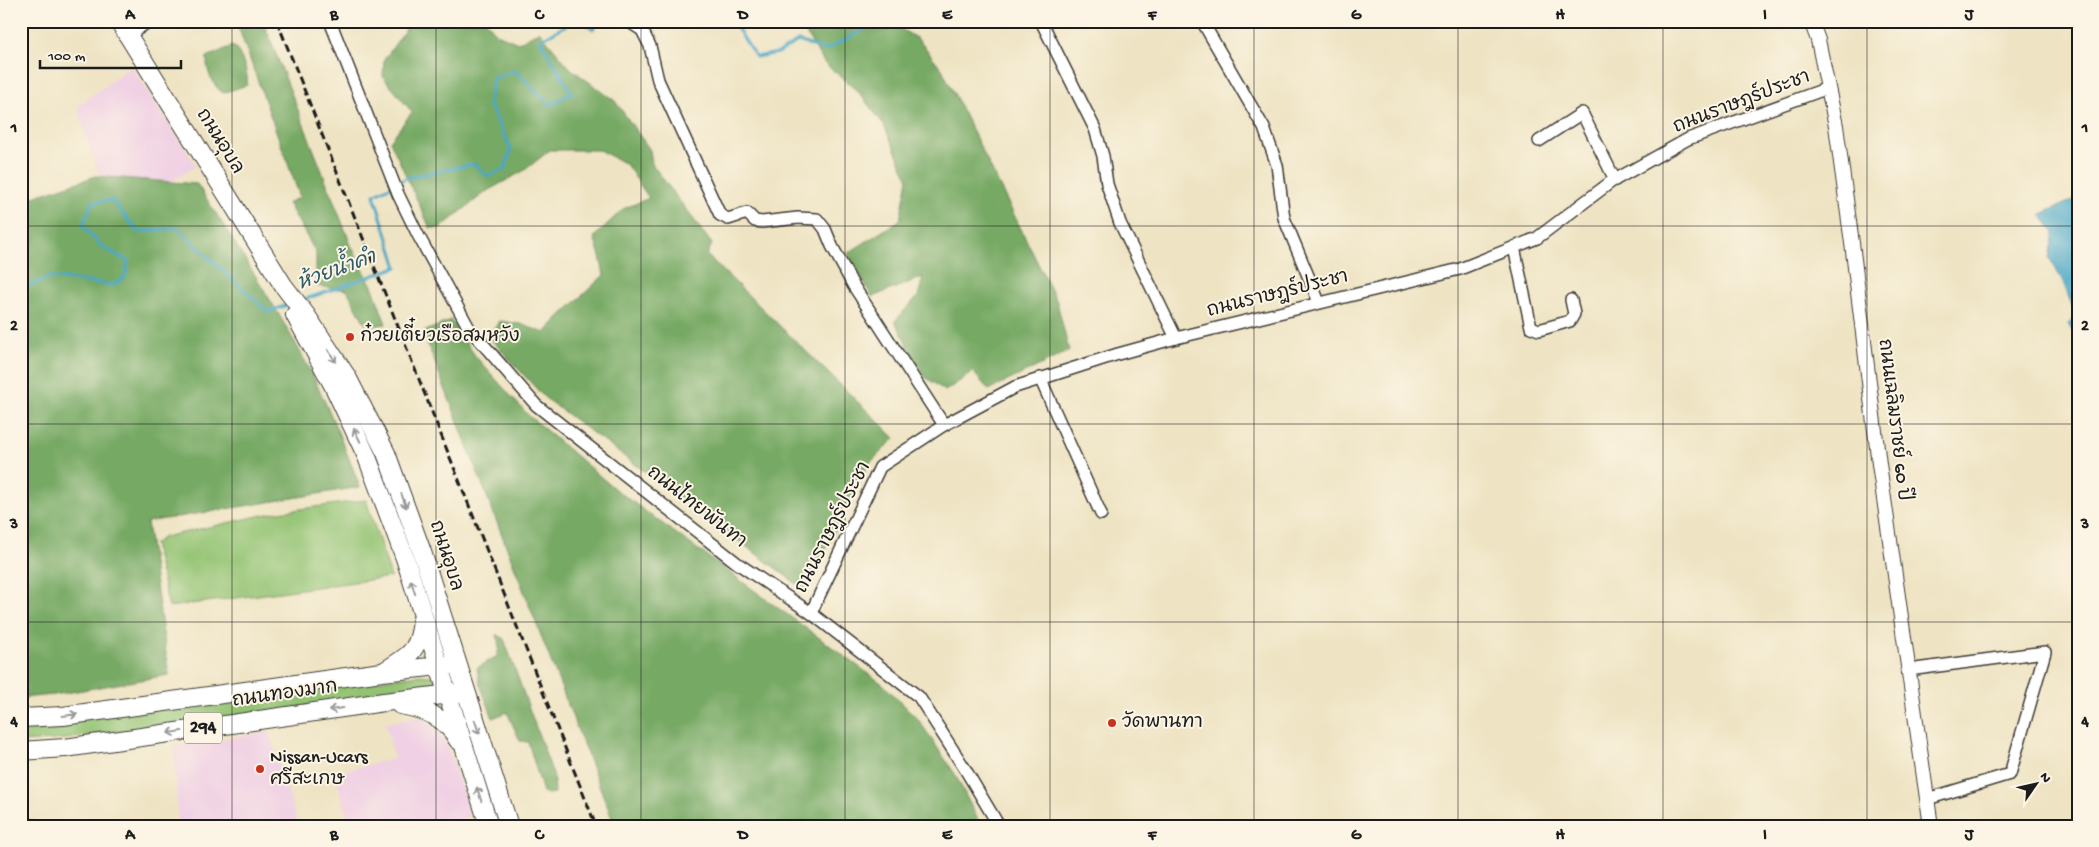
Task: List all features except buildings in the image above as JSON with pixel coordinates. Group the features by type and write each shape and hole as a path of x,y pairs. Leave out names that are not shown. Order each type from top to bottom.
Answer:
{"main road":[{"name":"ถนนอุบล","path":"124,28 283,285 301,317 368,457 404,558 490,826"},
{"name":"ถนนอุบล","path":"301,317 347,377 386,452 422,552 509,826"},
{"path":"382,672 403,660 417,646 421,634 422,617"},
{"name":"ถนนทองมาก","path":"21,718 63,716 382,672 457,664"},
{"name":"ถนนทองมาก","path":"21,751 65,748 466,692"},
{"path":"384,702 413,707 434,714 453,731 469,763"}],"street":[{"path":"124,28 149,21"},
{"name":"ถนนไทยพันทา","path":"330,21 398,194 418,235 469,328 536,405 737,563 811,612 920,698 999,826"},
{"path":"628,21 642,30 650,46 658,80 720,215 728,219 747,213 755,221 762,222 798,218 817,219 825,229 853,286 944,425"},
{"path":"1041,21 1095,129 1103,156 1107,184 1120,223 1176,338"},
{"path":"1202,21 1264,128 1277,165 1284,218 1319,302"},
{"name":"ถนนเฉลิมราชย์ 60 ปี","path":"1811,21 1818,40 1836,126 1849,215 1879,464 1930,826"},
{"name":"ถนนราษฎร์ประชา","path":"811,612 880,467 944,425 1014,387 1176,338 1460,269 1537,238 1615,180 1688,139 1828,88"},
{"path":"1539,141 1582,113 1615,180"},
{"path":"1514,247 1531,327 1539,330 1570,321 1574,314 1571,300"},
{"path":"1040,378 1101,514"},
{"path":"1908,670 2045,652 2010,774 1927,799"},
{"path":"21,824 36,826"}],"shaded area":[{"path":"131,66 196,166 160,189 104,190 77,107"},
{"path":"420,717 437,730 447,744 471,816 445,826 351,826 334,773 394,759 386,723"},
{"path":"269,732 299,826 178,826 174,746"}],"green space":[{"path":"236,21 263,21 351,245 373,288 386,324 367,327 347,290 316,286 316,253 288,203 300,197"},
{"path":"408,21 486,21 497,34 518,43 539,31 570,68 615,101 650,150 652,164 712,244 707,255 895,438 868,465 805,590 544,397 488,336 500,321 520,324 545,333 556,320 604,275 594,237 623,209 649,198 626,164 599,150 550,150 525,170 487,191 440,228 430,228 390,141 412,112 383,77 384,60 410,23"},
{"path":"791,21 907,21 901,29 918,39 942,69 1057,302 1069,351 989,390 973,372 945,391 924,376 895,321 918,296 923,277 872,297 848,253 900,220 908,179 884,125 856,89 825,64 802,27"},
{"path":"232,46 236,48 241,56 247,76 247,85 223,93 210,77 207,57"},
{"path":"96,176 197,184 238,247 302,355 326,404 360,487 147,522 169,675 54,695 21,698 21,201"},
{"path":"451,320 476,357 527,414 615,489 884,685 918,719 955,774 981,826 615,826 423,332"},
{"path":"366,500 391,577 169,607 154,544 164,537 272,513"},
{"path":"497,634 504,639 554,777 555,793 547,794 543,792 528,742 520,741 507,712 493,718 480,685 477,668 497,656 499,648"},
{"path":"420,675 432,676 436,680 434,685 424,691 65,739 21,742 21,725"}],"water":[{"path":"2078,198 2078,330 2073,332 2068,324 2076,316 2063,282 2049,257 2054,233 2041,214"}],"waterway":[{"name":"ห้วยน้ำคำ","path":"303,300 397,267 374,195 406,178 474,164 487,176 505,169 511,149 489,104 493,78 516,71 550,105 572,93 540,40 574,21"},
{"name":"ห้วยน้ำคำ","path":"582,21 593,29 600,21"},
{"name":"ห้วยน้ำคำ","path":"741,21 737,28 756,57 778,53 798,41 825,50 881,21"},
{"name":"ห้วยน้ำคำ","path":"21,289 50,277 113,285 125,277 128,261 101,246 83,226 92,202 112,200 138,232 177,228 268,312 290,304"}],"railway":[{"path":"277,21 596,826"}],"place":[{"name":"ก๋วยเตี๋ยวเรือสมหวัง","path":"350,337"},
{"name":"วัดพานทา","path":"1112,723"},
{"name":"Nissan-Ucars ศรีสะเกษ","path":"260,769"}]}
